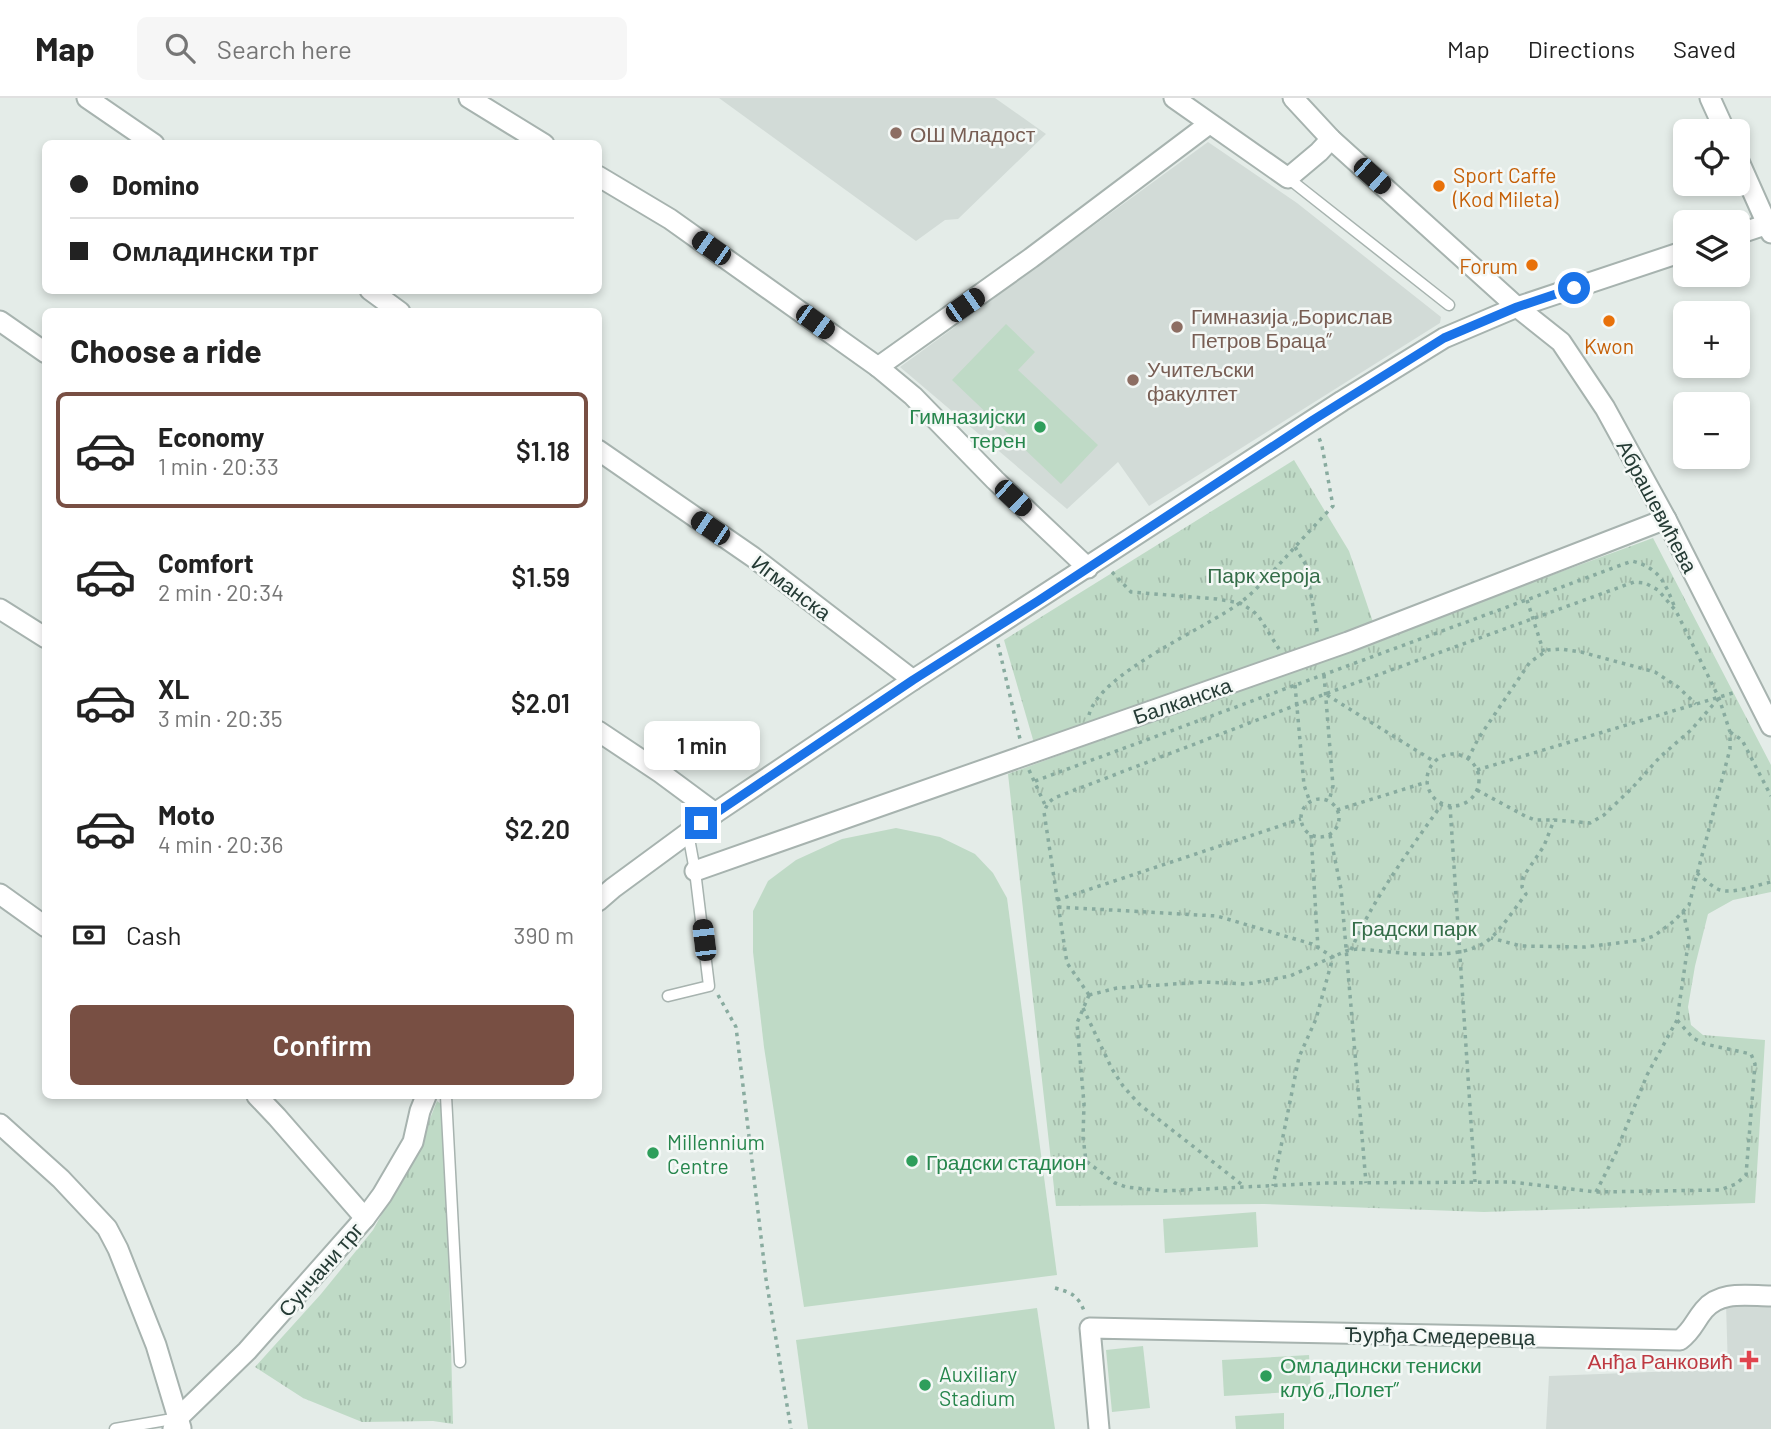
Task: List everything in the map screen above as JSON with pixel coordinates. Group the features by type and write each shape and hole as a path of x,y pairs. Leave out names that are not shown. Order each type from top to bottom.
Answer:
{"street":[{"path":"87,98 148,140"},
{"path":"469,98 537,140"},
{"path":"1174,98 1288,178 1331,139"},
{"name":"Абрашевићева","path":"1293,98 1331,139 1517,307 1561,342 1605,408 1666,519 1771,726"},
{"path":"1710,98 1720,119"},
{"path":"878,367 1031,258 1209,124"},
{"path":"602,178 670,219 878,367 913,396 995,480 1095,563"},
{"path":"1750,184 1770,227 1750,231"},
{"path":"604,890 913,680 1444,338 1517,307 1673,255"},
{"path":"375,294 395,308"},
{"path":"0,321 42,350"},
{"name":"Игманска","path":"602,453 753,557 913,680"},
{"name":"Балканска","path":"695,871 1320,652 1666,519"},
{"path":"0,609 42,635"},
{"path":"1752,687 1771,680"},
{"path":"602,733 715,813"},
{"path":"0,894 42,924"},
{"path":"260,1099 365,1218"},
{"name":"Сунчани трг","path":"178,1425 365,1218 403,1162 413,1142 425,1099"},
{"path":"0,1124 61,1179 107,1228 156,1345 178,1425"},
{"name":"Ђурђа Смедеревца","path":"1090,1328 1680,1340 1690,1333 1706,1307 1718,1298 1771,1296"},
{"path":"1090,1328 1099,1429"}],"lane":[{"path":"1288,178 1449,305"},
{"path":"668,996 709,986 688,833"},
{"path":"446,1099 460,1362"},
{"path":"115,1429 178,1425"}],"path":[{"path":"1085,734 1091,709 1117,680 1147,658 1240,603 1333,506 1322,446 1313,420"},
{"path":"1295,547 1306,565 1324,674 1333,786 1329,801"},
{"path":"1034,781 1632,561 1647,565 1659,575 1666,587 1719,698 1730,732 1730,749 1689,905 1654,936 1642,940 1585,947 1546,947 1521,946 1491,938"},
{"path":"1095,563 1131,592 1240,603 1253,611 1265,625 1285,664"},
{"path":"1089,995 1067,963 1044,812 1054,798 1325,694 1634,582 1645,583 1658,590 1676,611"},
{"path":"1527,600 1544,653"},
{"path":"994,629 1024,756 1046,807"},
{"path":"1468,759 1478,739 1530,662 1548,650 1581,652 1654,672 1678,687 1696,704"},
{"path":"1295,685 1304,785 1310,802"},
{"path":"1477,770 1752,687"},
{"path":"1325,694 1435,762"},
{"path":"1477,790 1535,820 1590,823 1604,816 1660,757 1691,730 1719,698"},
{"path":"1730,732 1742,740 1771,796"},
{"path":"1455,754 1468,759 1477,770 1479,782 1477,790 1468,802 1450,806 1442,804 1429,791 1428,773 1435,762 1455,754"},
{"path":"1338,810 1427,782"},
{"path":"1329,801 1338,810 1338,826 1330,835 1317,838 1302,826 1305,806 1310,802 1329,801"},
{"path":"1348,950 1377,898 1442,804"},
{"path":"1450,806 1475,1182"},
{"path":"1057,900 1301,819"},
{"path":"1089,995 1117,988 1150,985 1203,982 1247,984 1290,975 1348,950 1436,955 1473,948 1491,938 1526,894 1522,887 1523,877 1544,846 1554,820"},
{"path":"1311,835 1318,948"},
{"path":"1330,835 1341,889 1348,950 1366,1183"},
{"path":"1697,873 1713,887 1730,892 1771,881"},
{"path":"1058,908 1217,916 1312,944 1333,957"},
{"path":"1596,1192 1615,1156 1647,1075 1677,1020 1689,939 1683,911"},
{"path":"1273,1186 1299,1057 1316,1018 1333,957"},
{"path":"709,986 720,998 736,1027 765,1279 791,1429"},
{"path":"1089,995 1077,1023 1086,1161 1115,1183 1126,1187 1164,1191 1366,1183 1475,1182 1512,1182 1596,1192 1720,1190 1736,1184 1746,1175 1755,1064 1751,1054 1705,1044 1693,1038 1677,1020"},
{"path":"1083,1008 1112,1069 1139,1104 1245,1187"},
{"path":"1055,1288 1072,1293 1083,1309 1090,1328"}],"shaded area":[{"path":"719,98 995,98 1046,134 958,219 945,220 916,241"},
{"path":"1208,142 1297,203 1441,317 1440,323 1149,506 1118,462 1067,509 900,367"},
{"name":"Анђа Ранковић","path":"1771,1303 1771,1429 1546,1429 1549,1376 1728,1369 1726,1304"}],"green space":[{"name":"Гимназијски терен","path":"1006,324 1035,352 1018,370 1098,445 1061,484 952,380"},
{"name":"Парк хероја","path":"1294,460 1349,551 1373,622 1034,743 1004,640"},
{"name":"Градски парк","path":"1653,538 1771,765 1771,892 1733,900 1708,914 1688,1007 1691,1025 1703,1035 1765,1040 1755,1203 1484,1212 1264,1204 1056,1206 1008,774"},
{"name":"Градски стадион","path":"896,828 940,837 975,854 993,873 1007,898 1057,1275 804,1307 764,1047 753,952 753,911 768,881 796,860 842,839"},
{"path":"437,1101 445,1107 453,1424 433,1421 362,1422 303,1398 255,1367 321,1294 373,1230 419,1146"},
{"path":"1256,1212 1258,1247 1165,1253 1163,1219"},
{"name":"Auxiliary Stadium","path":"1037,1308 1055,1429 808,1429 796,1340"},
{"path":"1143,1346 1150,1408 1112,1412 1106,1350"},
{"name":"Омладински тениски клуб „Полет”","path":"1309,1355 1311,1391 1224,1396 1222,1360"},
{"path":"1284,1413 1284,1429 1236,1429 1235,1416"}],"place":[{"name":"ОШ Младост","path":"896,133"},
{"name":"Sport Caffe (Kod Mileta)","path":"1439,186"},
{"name":"Forum","path":"1532,265"},
{"name":"Kwon","path":"1609,321"},
{"name":"Гимназија „Борислав Петров Браца”","path":"1177,327"},
{"name":"Учитељски факултет","path":"1133,380"},
{"name":"Гимназијски терен","path":"1040,427"},
{"name":"Millennium Centre","path":"653,1153"},
{"name":"Градски стадион","path":"912,1161"},
{"name":"Анђа Ранковић","path":"1749,1360"},
{"name":"Омладински тениски клуб „Полет”","path":"1266,1376"},
{"name":"Auxiliary Stadium","path":"925,1385"}],"route":[{"path":"701,823 913,680 1444,338 1517,307 1574,288"}]}
